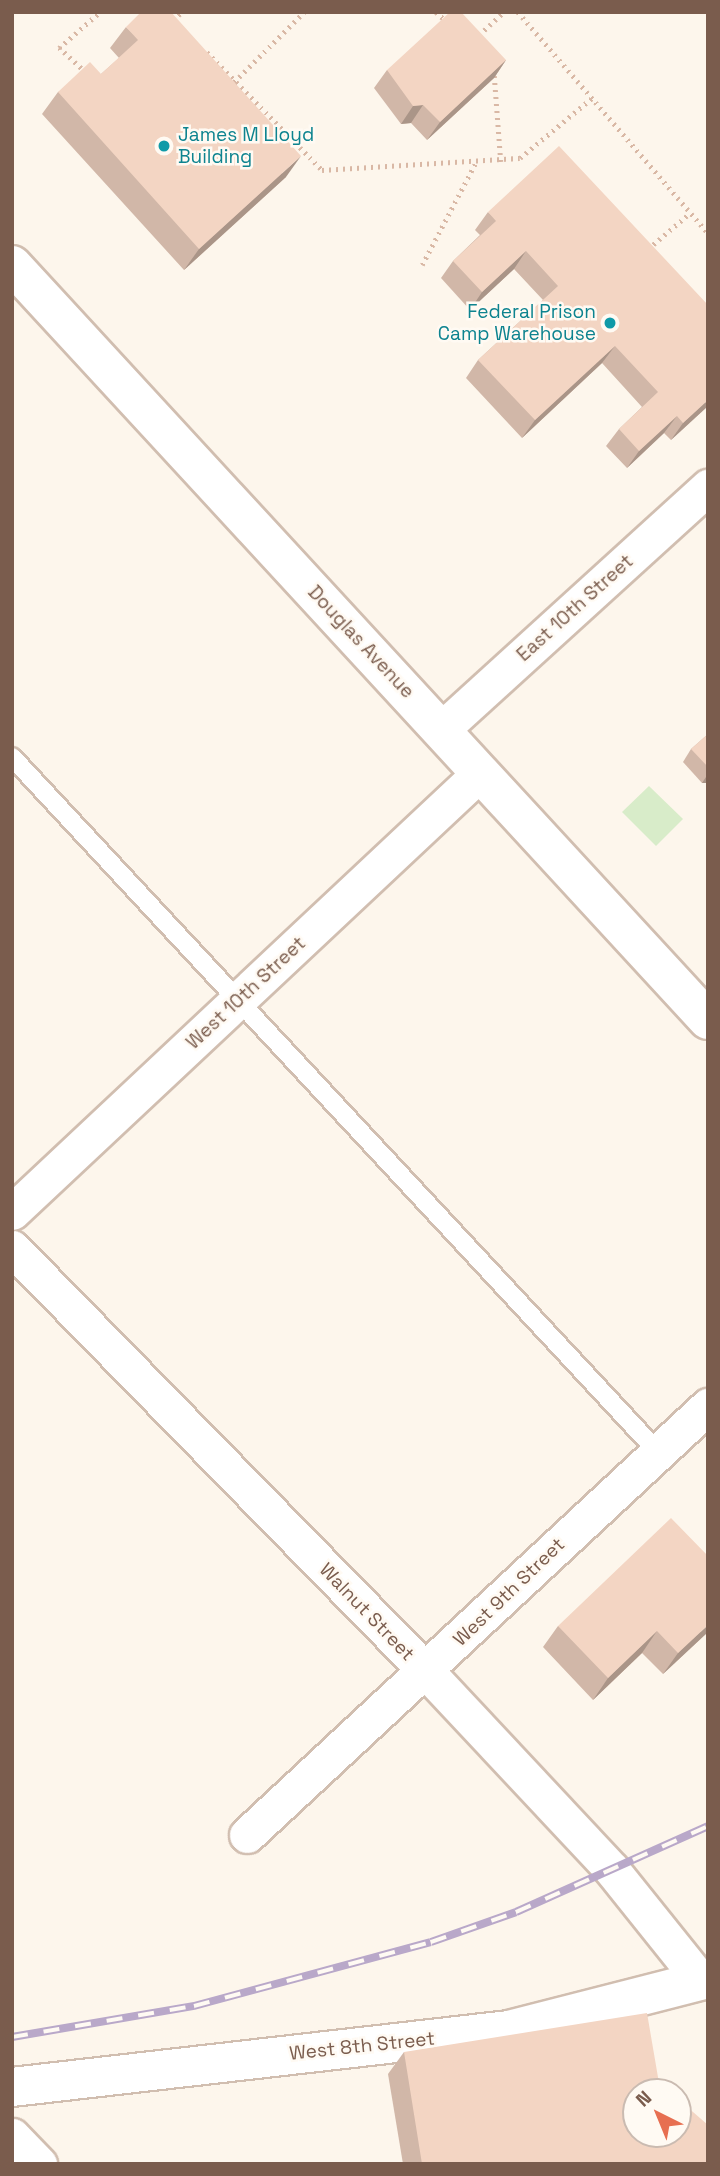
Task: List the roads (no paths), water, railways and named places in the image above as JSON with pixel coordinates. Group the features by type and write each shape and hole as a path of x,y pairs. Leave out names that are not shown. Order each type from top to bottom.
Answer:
{"street":[{"name":"Douglas Avenue","path":"12,265 708,1020"},
{"name":"East 10th Street","path":"442,729 708,487"},
{"name":"West 10th Street","path":"12,1212 480,774"},
{"name":"Walnut Street","path":"12,1248 426,1671 612,1870 705,1983"},
{"name":"West 9th Street","path":"247,1835 708,1406"},
{"name":"West 8th Street","path":"12,2087 509,2030 705,1983"},
{"path":"12,2136 39,2164"}],"lane":[{"path":"12,757 657,1451"}],"railway":[{"path":"12,2037 194,2006 431,1942 516,1912 708,1826"}],"place":[{"name":"James M Lloyd Building","path":"164,146"},
{"name":"Federal Prison Camp Warehouse","path":"610,323"}]}
